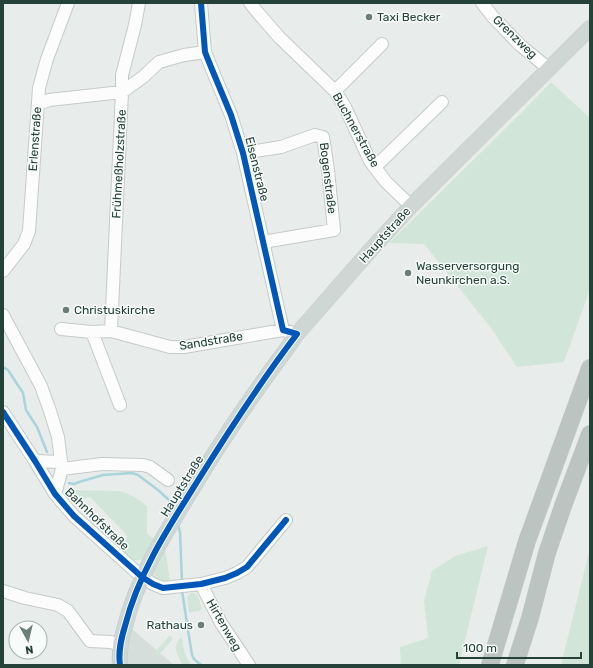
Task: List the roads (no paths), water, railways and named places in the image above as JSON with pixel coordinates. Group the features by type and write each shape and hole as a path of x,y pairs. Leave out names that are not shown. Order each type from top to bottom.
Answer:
{"highway":[{"path":"490,665 527,542 590,368"},
{"path":"515,665 530,618 546,553 590,434"}],"main road":[{"name":"Hauptstraße","path":"120,665 120,645 128,613 142,577 152,557 174,518 290,332 367,254 411,206 590,28"}],"street":[{"name":"Erlenstraße","path":"3,271 9,261 24,244 29,231 39,88 47,59 68,3"},
{"path":"38,104 49,100 122,92 122,75 139,3"},
{"name":"Eisenstraße","path":"201,3 205,52 231,115 243,153 263,242 290,332"},
{"name":"Buchnerstraße","path":"250,3 279,37 335,91 345,107 370,161 386,182 411,206"},
{"name":"Grenzweg","path":"482,3 493,17 520,45 549,69"},
{"path":"335,91 382,44"},
{"name":"Frühmeßholzstraße","path":"111,331 122,92 159,62 184,55 205,52"},
{"path":"375,167 442,102"},
{"name":"Bogenstraße","path":"243,153 281,147 315,136 323,137 334,230 263,242"},
{"path":"3,315 41,386 58,437 62,466 55,494"},
{"name":"Sandstraße","path":"61,329 92,332 111,331 170,347 184,347 290,332"},
{"path":"92,332 120,405"},
{"name":"Bahnhofstraße","path":"3,412 35,460 55,494 74,516 142,577 159,587 168,588 196,584"},
{"path":"35,460 62,466 102,464 143,465 168,480"},
{"path":"196,584 225,578 247,567 286,520"},
{"name":"Hirtenweg","path":"196,584 249,665"},
{"path":"3,591 25,598 58,605 68,611 90,641 111,642 120,645"}],"waterway":[{"path":"3,367 8,370 23,393 26,410 37,427 47,452"},
{"path":"69,483 74,484 103,475 132,473 138,475 158,490 169,500 171,506"},
{"path":"178,525 180,532 182,583"},
{"path":"182,590 192,655 201,665"}],"place":[{"name":"Taxi Becker","path":"369,17"},
{"name":"Wasserversorgung Neunkirchen a.S.","path":"408,273"},
{"name":"Christuskirche","path":"66,310"},
{"name":"Rathaus","path":"201,625"}]}
